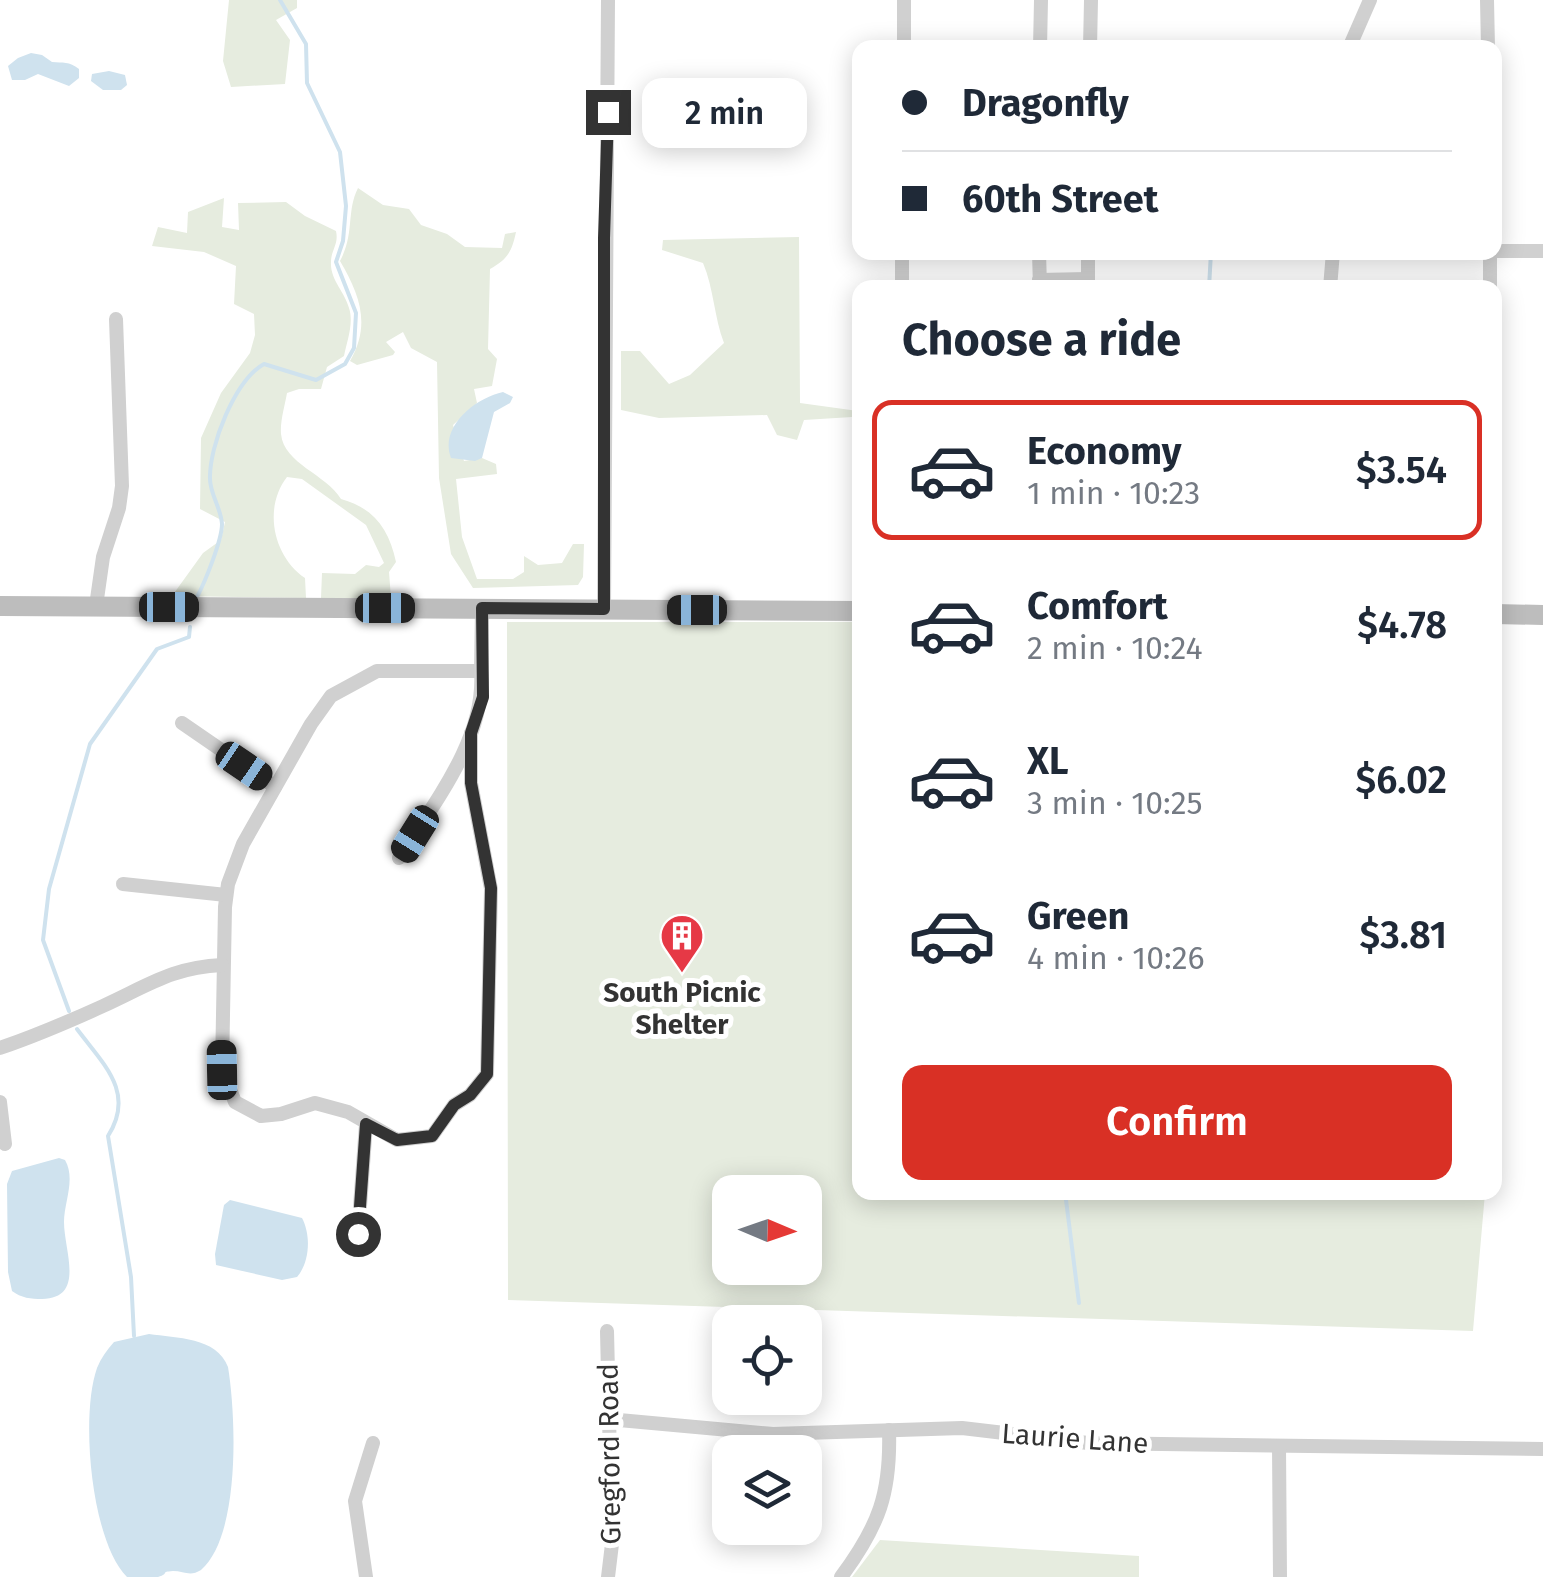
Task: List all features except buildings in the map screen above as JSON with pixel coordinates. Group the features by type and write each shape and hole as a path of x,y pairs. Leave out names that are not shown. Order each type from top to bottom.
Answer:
{"main road":[{"path":"0,606 852,611"},
{"path":"1502,614 1543,615"}],"street":[{"path":"604,609 608,0"},
{"path":"904,0 904,40"},
{"path":"1040,0 1040,40"},
{"path":"1090,0 1090,40"},
{"path":"1353,40 1370,0"},
{"path":"1488,0 1488,40"},
{"path":"1502,252 1543,251"},
{"path":"96,606 103,558 122,486 116,319"},
{"path":"400,858 445,785 471,733 483,697 482,608"},
{"path":"471,733 471,783 491,888 487,1074 470,1095 454,1105 432,1136 397,1140 348,1112 315,1103 261,1116 235,1102 222,1070 226,895 237,858 275,787 331,696 351,684 378,671 481,671"},
{"path":"182,723 275,787"},
{"path":"445,785 471,783"},
{"path":"123,884 226,895"},
{"path":"0,1048 102,1006 160,976 194,966 222,965"},
{"path":"0,1102 5,1144"},
{"path":"358,1234 366,1124"},
{"name":"Gregford Road","path":"608,1331 612,1544 608,1577"},
{"name":"Laurie Lane","path":"608,1419 773,1434 962,1428 1088,1443 1543,1450"},
{"path":"842,1577 879,1518 890,1470 889,1430"},
{"path":"366,1577 355,1501 373,1443"},
{"path":"1279,1446 1280,1577"}],"shaded area":[{"path":"229,0 297,0 297,8 276,20 290,40 285,84 231,87 223,61"},
{"path":"358,188 383,205 409,209 421,225 447,234 465,247 502,248 505,234 516,232 508,254 490,269 488,349 497,359 492,386 474,389 477,403 453,425 464,461 482,458 496,464 497,474 456,479 462,537 477,579 513,579 524,572 524,556 538,565 562,563 573,544 584,544 583,577 578,585 473,588 451,554 439,478 437,362 411,348 403,332 386,342 395,352 393,355 357,365 350,361 360,335 360,310 340,261"},
{"path":"224,198 222,227 239,230 238,203 286,202 336,231 331,268 351,320 344,356 327,367 321,389 287,393 281,434 297,461 341,499 371,514 384,530 396,562 389,572 391,598 321,598 322,573 355,574 366,565 379,567 384,563 366,525 302,479 287,477 275,503 275,531 285,557 305,578 306,598 172,596 203,553 221,540 225,522 200,509 201,438 221,393 250,353 255,335 254,314 234,304 236,266 204,252 152,246 158,227 187,233 188,212"},
{"path":"799,237 800,403 852,410 852,417 804,420 797,440 777,435 767,415 659,418 621,410 621,351 640,351 669,384 690,375 724,343 703,263 662,250 663,240"},
{"path":"507,622 852,622 852,1200 1484,1200 1473,1331 822,1310 822,1305 712,1307 508,1300"},
{"path":"880,1540 1139,1556 1139,1577 852,1577"}],"water":[{"path":"31,53 72,65 79,69 79,78 69,86 38,74 12,80 8,66"},
{"path":"109,71 125,75 127,85 121,90 103,90 91,81 92,74"},
{"path":"503,392 513,397 494,412 482,458 451,458 450,435 462,416 481,400"},
{"path":"59,1158 65,1160 69,1175 64,1222 68,1282 56,1297 26,1298 12,1291 8,1272 7,1184 12,1171"},
{"path":"230,1200 302,1218 308,1248 297,1277 282,1280 216,1265 224,1205"},
{"path":"149,1334 205,1344 223,1357 231,1388 233,1473 223,1530 214,1553 201,1570 127,1577 115,1560 97,1508 89,1416 97,1368 107,1351 114,1342"}],"waterway":[{"path":"197,597 222,524 210,485 214,449 243,384 264,364 316,380 345,364 354,348 356,313 336,262 343,241 346,206 340,152 307,83 306,44 280,0"},
{"path":"1209,280 1211,260"},
{"path":"69,1011 43,940 49,889 90,744 157,649 189,637 190,627"},
{"path":"77,1029 106,1067 117,1092 119,1106 108,1136 131,1277 134,1336"},
{"path":"1066,1200 1079,1303"}],"place":[{"name":"South Picnic Shelter","path":"682,974"}],"route":[{"path":"358,1234 366,1124 397,1140 432,1136 454,1105 470,1095 487,1074 491,888 471,783 471,733 483,697 482,608 604,609 608,112"}]}
